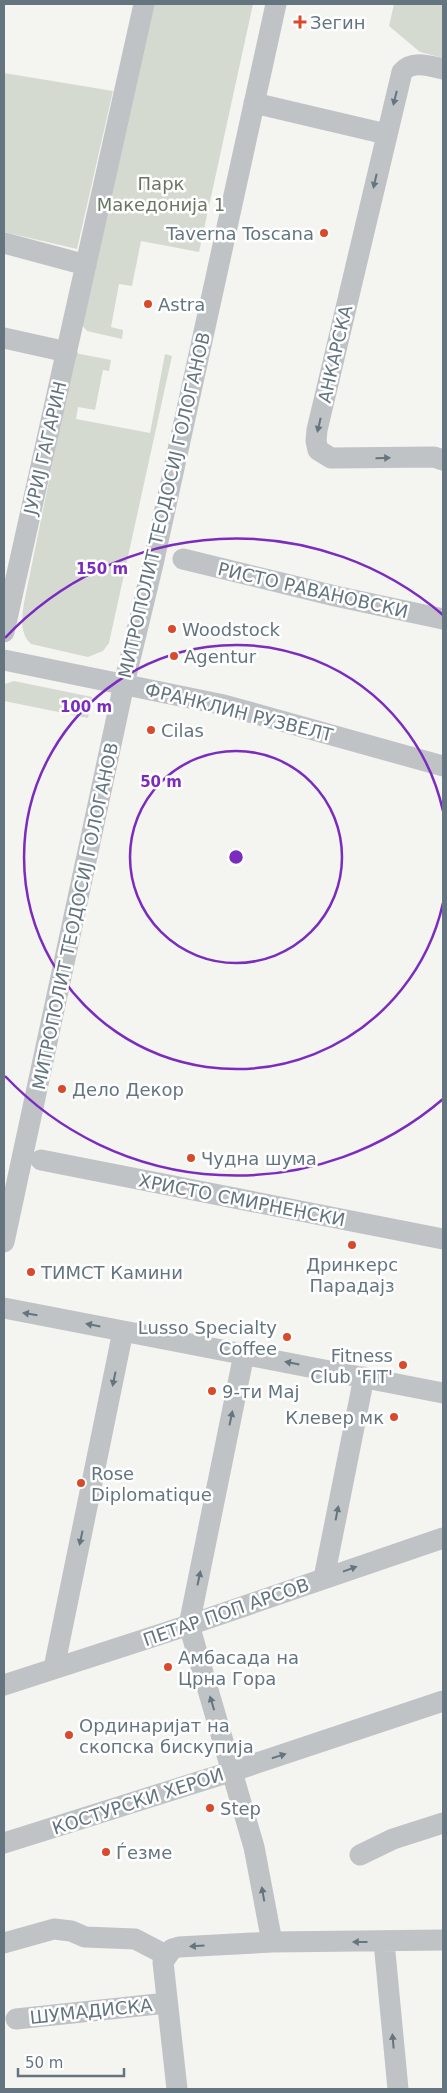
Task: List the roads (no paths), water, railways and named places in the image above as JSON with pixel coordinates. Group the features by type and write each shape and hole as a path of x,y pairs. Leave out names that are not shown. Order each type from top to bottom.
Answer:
{"street":[{"name":"ЈУРИЈ ГАГАРИН","path":"4,632 144,4"},
{"name":"МИТРОПОЛИТ ТЕОДОСИЈ ГОЛОГАНОВ","path":"4,1242 124,684 153,564 276,4"},
{"name":"АНКАРСКА","path":"443,69 414,65 404,69 400,76 317,430 317,446 324,455 335,458 434,457 443,460"},
{"path":"254,103 386,134"},
{"path":"4,243 86,265"},
{"path":"4,338 67,352"},
{"name":"РИСТО РАВАНОВСКИ","path":"183,559 335,596 443,619"},
{"name":"ФРАНКЛИН РУЗВЕЛТ","path":"4,660 224,705 443,766"},
{"name":"ХРИСТО СМИРНЕНСКИ","path":"41,1160 443,1239"},
{"path":"4,1308 443,1393"},
{"path":"54,1668 124,1331"},
{"path":"244,1354 189,1625 254,1847 272,1942"},
{"path":"324,1578 364,1377"},
{"name":"ПЕТАР ПОП АРСОВ","path":"6,1685 443,1538"},
{"name":"КОСТУРСКИ ХЕРОИ","path":"4,1844 233,1771 443,1701"},
{"path":"360,1855 393,1839 443,1823"},
{"path":"4,1943 54,1929 85,1937 136,1939 166,1955"},
{"path":"177,2089 163,1962 166,1955 172,1949 179,1946 272,1942 443,1940"},
{"path":"384,1942 398,2089"},
{"name":"ШУМАДИСКА","path":"16,2019 167,2003"}],"place":[{"name":"Зегин","path":"300,22"},
{"name":"Taverna Toscana","path":"324,233"},
{"name":"Astra","path":"148,304"},
{"name":"Woodstock","path":"172,629"},
{"name":"Agentur","path":"174,656"},
{"name":"Cilas","path":"151,730"},
{"name":"Дело Декор","path":"62,1089"},
{"name":"Чудна шума","path":"191,1158"},
{"name":"Дринкерс Парадајз","path":"352,1245"},
{"name":"ТИМСТ Камини","path":"31,1272"},
{"name":"Lusso Specialty Coffee","path":"287,1337"},
{"name":"Fitness Club 'FIT'","path":"403,1365"},
{"name":"9-ти Мај","path":"212,1391"},
{"name":"Клевер мк","path":"394,1417"},
{"name":"Rose Diplomatique","path":"81,1483"},
{"name":"Амбасада на Црна Гора","path":"168,1667"},
{"name":"Ординаријат на скопска бискупија","path":"69,1735"},
{"name":"Step","path":"210,1808"},
{"name":"Ѓезме","path":"106,1852"}],"park label":[{"name":"Парк Македонија 1","path":"161,193"}]}
